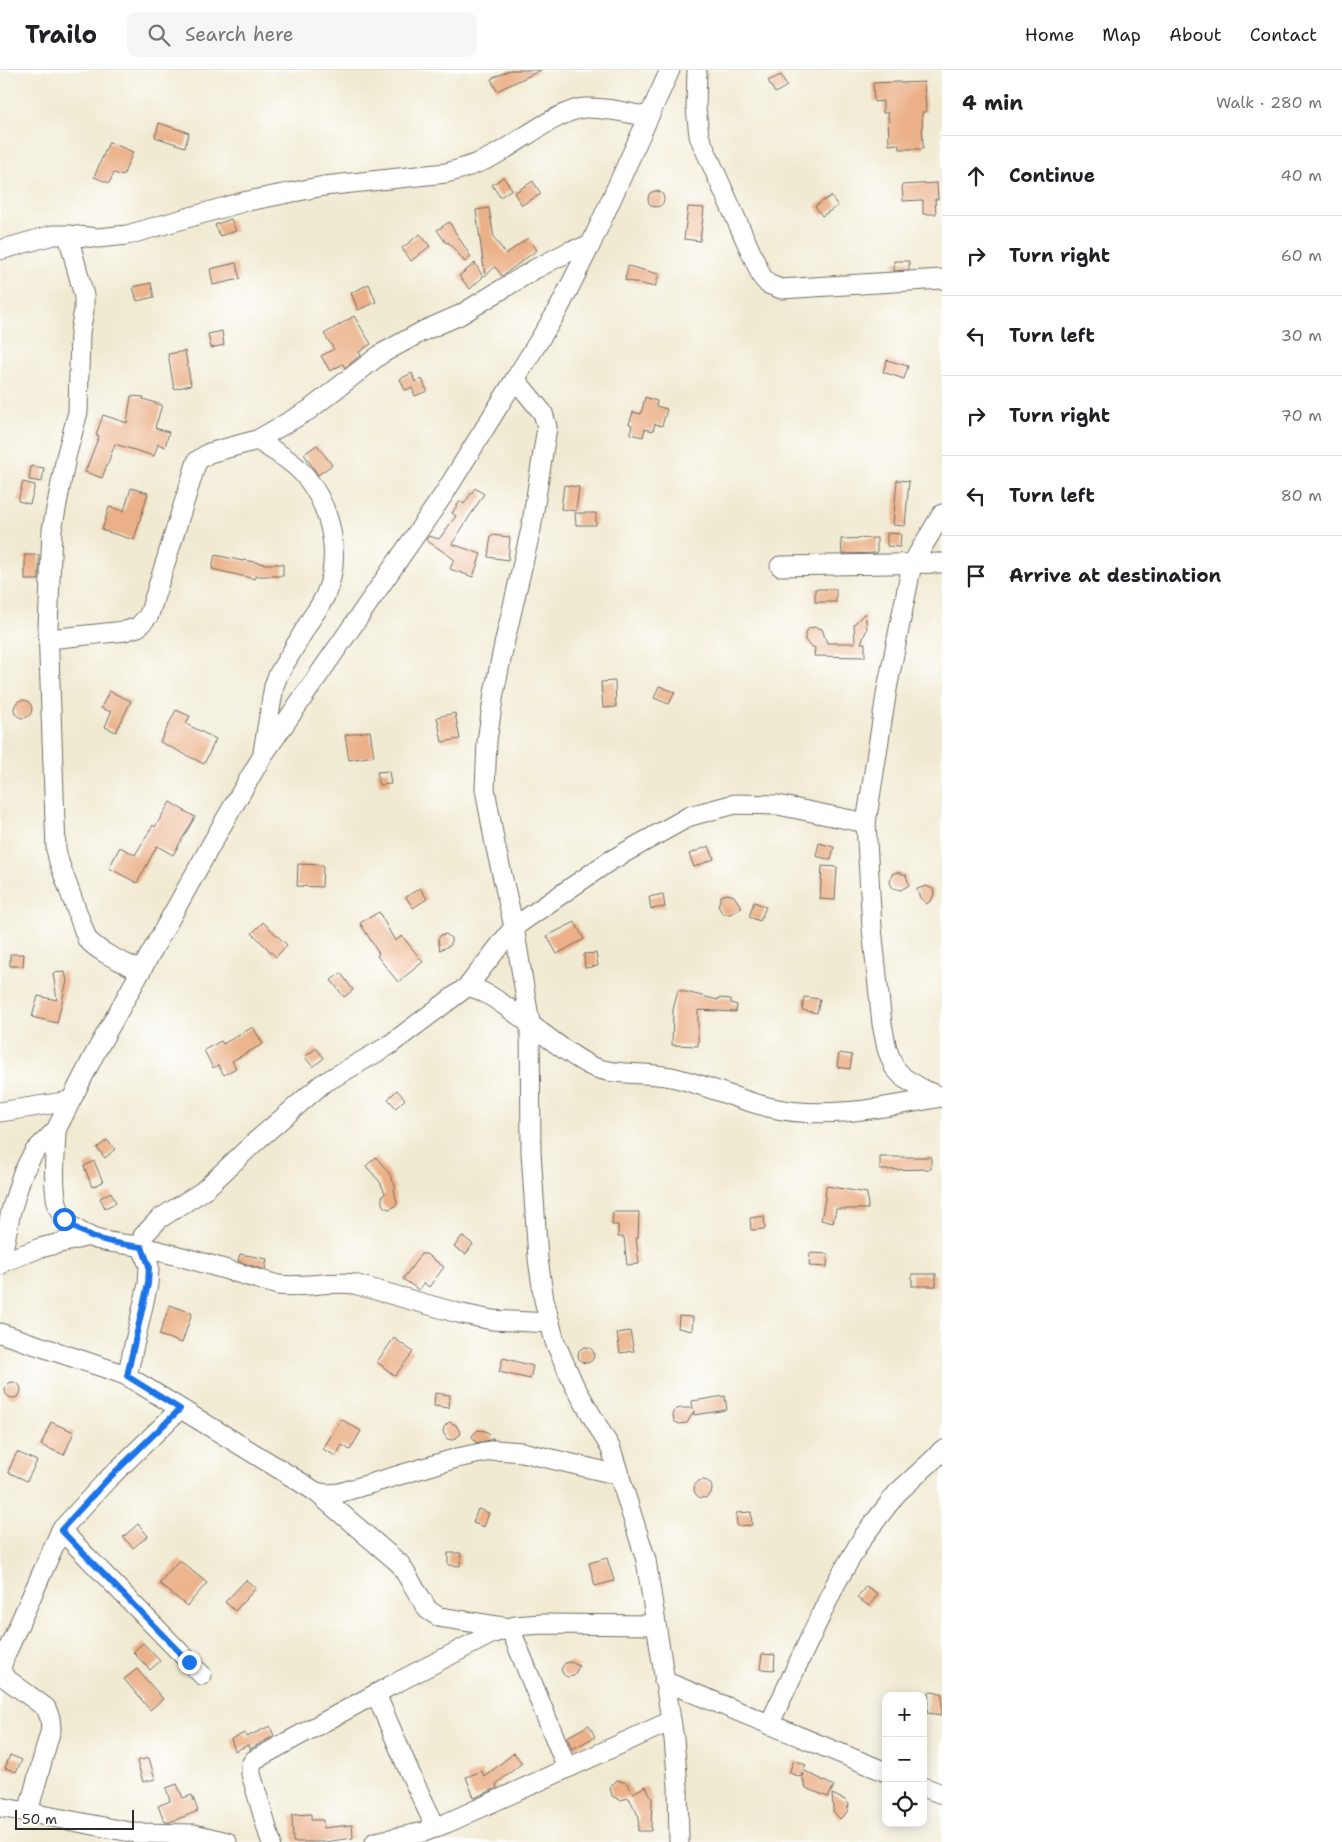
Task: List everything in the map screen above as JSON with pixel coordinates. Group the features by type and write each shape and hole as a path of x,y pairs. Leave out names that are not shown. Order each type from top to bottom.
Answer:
{"street":[{"path":"0,1264 11,1211 22,1175 35,1151 56,1130 141,971 263,756 444,494 558,310 590,246 670,70"},
{"path":"697,70 696,108 699,136 762,277 768,284 781,289 942,279"},
{"path":"0,250 53,235 98,238 114,237 242,202 324,186 365,180 446,173 466,168 492,157 567,112 584,108 611,110 648,117"},
{"path":"68,235 84,296 84,310 80,332 78,412 66,457 52,530 49,639 55,834 59,862 87,939 94,946 141,971"},
{"path":"49,639 124,632 138,626 150,615 197,461 209,453 257,440 309,410 381,354 423,331 460,315 535,269 570,251 590,246"},
{"path":"515,379 543,413 547,427 531,529 505,640 486,741 485,789 495,844 514,927 530,1023 531,1152 537,1242 544,1300 555,1342 570,1376 611,1449 646,1560 671,1721 678,1786 679,1842"},
{"path":"257,440 292,463 306,478 320,501 332,530 334,544 330,581 325,597 278,675 274,686 263,756"},
{"path":"942,514 912,564 887,689 866,823 872,928 882,1024 887,1050 894,1067 904,1078 924,1090 942,1097"},
{"path":"780,566 942,563"},
{"path":"127,1376 148,1284 149,1266 142,1247 143,1236 160,1219 203,1190 322,1084 388,1046 468,986 514,927 608,862 690,816 735,804 778,805 866,823"},
{"path":"468,986 486,992 575,1057 591,1066 613,1072 656,1074 672,1077 775,1109 829,1113 852,1112 942,1097"},
{"path":"0,1112 70,1101"},
{"path":"56,1130 55,1193 59,1210 68,1223 89,1236 104,1241 142,1247 278,1285 292,1287 345,1283 492,1320 550,1324"},
{"path":"0,1264 40,1248 89,1236"},
{"path":"0,1332 127,1376 316,1492 400,1564 428,1610 439,1617 510,1628"},
{"path":"28,1812 51,1729 50,1718 46,1708 4,1677 1,1668 61,1530 107,1480 180,1409"},
{"path":"316,1492 327,1494 340,1493 457,1458 495,1450 522,1452 619,1475"},
{"path":"769,1725 836,1583 863,1536 897,1493 942,1450"},
{"path":"61,1530 202,1676"},
{"path":"270,1842 253,1784 251,1765 254,1760 491,1634 510,1628 540,1624 656,1625"},
{"path":"510,1628 567,1768"},
{"path":"664,1681 882,1770"},
{"path":"376,1694 436,1828"},
{"path":"375,1842 436,1828 671,1721"},
{"path":"927,1788 942,1794"},
{"path":"0,1807 135,1833 194,1834 227,1842"}],"building":[{"path":"510,70 541,70 497,91 491,79"},
{"path":"781,75 787,86 775,93 768,81"},
{"path":"924,82 926,112 922,112 923,149 900,149 898,144 889,145 888,113 883,113 883,101 874,102 873,83"},
{"path":"159,123 189,133 185,147 155,137"},
{"path":"109,142 133,152 123,176 114,173 109,183 94,177"},
{"path":"503,177 512,189 500,197 492,185"},
{"path":"533,181 541,194 522,205 514,193"},
{"path":"937,183 938,199 935,199 936,214 923,214 923,200 903,201 902,185"},
{"path":"656,191 664,199 656,207 648,199"},
{"path":"831,196 838,206 822,216 815,206"},
{"path":"688,207 704,208 700,241 684,239"},
{"path":"489,208 494,238 506,254 528,238 537,250 502,276 495,267 485,276 476,210"},
{"path":"231,219 236,231 220,236 215,225"},
{"path":"449,222 471,257 465,262 448,242 446,243 437,230"},
{"path":"420,234 430,246 411,261 402,248"},
{"path":"894,261 909,261 909,270 894,271"},
{"path":"236,263 240,279 213,285 210,269"},
{"path":"475,263 483,277 470,289 459,276"},
{"path":"628,266 659,274 655,287 625,280"},
{"path":"151,283 154,297 137,301 133,287"},
{"path":"369,284 376,302 358,310 351,293"},
{"path":"354,316 371,344 359,352 361,355 345,368 343,364 330,371 321,356 334,349 324,334"},
{"path":"222,331 224,345 211,348 208,334"},
{"path":"185,351 191,385 174,389 168,354"},
{"path":"887,360 908,366 904,379 883,372"},
{"path":"412,373 415,382 422,379 427,391 415,396 412,388 405,390 400,379"},
{"path":"131,396 144,397 143,399 162,405 155,428 169,432 165,447 158,444 154,456 115,444 102,478 85,472 99,436 96,435 103,415 127,423"},
{"path":"645,397 657,401 656,406 667,409 662,426 655,424 653,431 645,429 643,437 630,434 632,425 629,424 633,412 641,414"},
{"path":"317,445 332,465 318,475 304,454"},
{"path":"31,466 44,468 42,482 29,480"},
{"path":"897,480 909,481 905,526 893,525"},
{"path":"23,482 35,485 30,504 18,501"},
{"path":"564,485 579,487 576,511 561,509"},
{"path":"131,488 148,493 134,540 102,530 109,507 124,511"},
{"path":"475,488 484,494 452,544 481,554 473,577 450,569 454,559 426,540 429,536 439,539 456,516 452,513 460,501 464,504"},
{"path":"575,513 596,513 596,525 576,525"},
{"path":"887,533 901,534 900,547 887,546"},
{"path":"491,535 510,537 508,560 488,557"},
{"path":"877,538 877,553 842,554 841,539"},
{"path":"25,555 39,555 39,580 25,580"},
{"path":"215,555 265,564 283,564 283,576 255,576 255,579 212,569"},
{"path":"815,589 836,589 836,602 815,602"},
{"path":"865,613 867,629 861,643 865,643 865,657 814,656 815,648 805,640 805,634 809,628 822,629 827,643 855,643 854,624"},
{"path":"615,681 616,707 603,708 601,682"},
{"path":"659,686 675,692 669,704 654,698"},
{"path":"109,691 131,701 116,732 105,727 111,712 101,708"},
{"path":"23,700 29,703 32,709 29,715 23,718 17,715 14,709 17,703"},
{"path":"176,710 190,716 186,724 216,739 204,764 160,742"},
{"path":"455,713 460,739 442,742 437,717"},
{"path":"370,731 374,756 349,760 345,735"},
{"path":"389,771 391,784 379,785 377,772"},
{"path":"170,802 195,817 173,855 157,846 137,883 109,868 120,847 135,855 153,825 155,827"},
{"path":"819,843 834,847 831,860 816,856"},
{"path":"709,846 714,859 694,867 689,854"},
{"path":"298,864 323,865 322,887 297,886"},
{"path":"822,866 837,867 835,900 820,899"},
{"path":"897,872 906,875 909,885 901,890 893,888 890,883 892,874"},
{"path":"926,886 933,889 934,894 927,904 920,898 917,889"},
{"path":"420,888 427,899 413,908 406,897"},
{"path":"663,894 665,907 651,909 649,897"},
{"path":"727,894 734,896 742,908 730,914 723,914 718,906 721,896"},
{"path":"754,902 766,907 760,921 749,917"},
{"path":"379,912 395,941 402,936 423,962 398,982 377,956 379,954 360,923"},
{"path":"263,922 287,945 276,957 252,933"},
{"path":"575,922 584,939 557,954 547,936"},
{"path":"446,934 451,938 451,945 440,950 438,939 441,935"},
{"path":"596,953 598,966 585,968 584,954"},
{"path":"10,954 24,954 23,966 10,966"},
{"path":"65,972 67,981 57,1023 32,1017 38,996 57,1000 53,973"},
{"path":"341,973 353,990 344,997 331,980"},
{"path":"678,990 718,1000 718,998 731,999 731,1003 737,1005 736,1012 698,1010 698,1046 672,1045 673,1010"},
{"path":"804,997 820,999 817,1013 802,1010"},
{"path":"253,1027 263,1044 232,1061 236,1068 224,1075 218,1065 213,1068 204,1050 221,1041 223,1044"},
{"path":"316,1048 324,1058 313,1067 305,1057"},
{"path":"839,1053 852,1055 850,1069 837,1067"},
{"path":"397,1090 405,1099 396,1108 388,1099"},
{"path":"107,1140 115,1149 105,1158 97,1148"},
{"path":"376,1157 389,1173 396,1188 394,1189 397,1203 389,1209 384,1207 382,1203 382,1197 385,1193 380,1182 366,1166"},
{"path":"880,1157 931,1157 931,1169 880,1170"},
{"path":"94,1161 103,1182 92,1187 84,1166"},
{"path":"826,1186 867,1193 868,1209 836,1209 833,1223 821,1220"},
{"path":"111,1192 116,1203 105,1208 100,1198"},
{"path":"613,1212 639,1212 638,1238 636,1238 639,1264 627,1265 624,1237 618,1237 618,1225 612,1225"},
{"path":"764,1216 765,1229 751,1230 750,1218"},
{"path":"462,1236 473,1244 466,1254 454,1247"},
{"path":"810,1253 828,1254 827,1267 809,1266"},
{"path":"240,1254 267,1259 265,1270 238,1261"},
{"path":"421,1254 426,1254 444,1267 429,1287 424,1283 419,1290 403,1279"},
{"path":"912,1274 936,1274 936,1286 912,1286"},
{"path":"170,1305 192,1313 182,1343 159,1335"},
{"path":"679,1316 693,1317 692,1331 678,1328"},
{"path":"630,1331 634,1351 620,1353 617,1333"},
{"path":"394,1338 413,1352 395,1376 377,1362"},
{"path":"586,1347 594,1355 586,1363 578,1355"},
{"path":"503,1358 533,1366 530,1379 499,1372"},
{"path":"13,1382 21,1390 13,1398 5,1390"},
{"path":"435,1393 450,1395 449,1408 434,1406"},
{"path":"725,1396 727,1410 694,1415 694,1411 687,1423 679,1424 674,1421 673,1415 675,1410 693,1408 692,1401"},
{"path":"341,1419 361,1431 350,1450 342,1445 336,1456 323,1449"},
{"path":"51,1422 74,1432 64,1455 41,1445"},
{"path":"449,1422 456,1425 461,1434 453,1440 447,1439 443,1432 444,1427"},
{"path":"478,1430 486,1431 494,1439 476,1443 472,1436"},
{"path":"17,1452 37,1461 27,1481 8,1472"},
{"path":"703,1480 709,1483 712,1489 709,1495 703,1498 697,1495 694,1489 697,1483"},
{"path":"478,1509 489,1513 484,1527 473,1523"},
{"path":"751,1512 752,1525 737,1526 736,1513"},
{"path":"138,1524 148,1536 133,1548 123,1537"},
{"path":"448,1553 461,1553 460,1566 448,1565"},
{"path":"607,1558 614,1581 595,1586 589,1563"},
{"path":"179,1560 207,1583 187,1606 159,1583"},
{"path":"246,1580 256,1588 235,1611 225,1602"},
{"path":"866,1586 878,1594 869,1606 857,1598"},
{"path":"143,1643 160,1661 150,1670 133,1652"},
{"path":"762,1654 775,1655 774,1670 760,1669"},
{"path":"571,1662 579,1666 574,1676 567,1677 561,1669 565,1663"},
{"path":"137,1669 163,1699 150,1710 124,1679"},
{"path":"929,1692 942,1693 942,1715 927,1713"},
{"path":"589,1725 595,1737 572,1749 567,1737"},
{"path":"270,1726 274,1736 250,1749 248,1745 235,1751 231,1739 245,1733 246,1737"},
{"path":"514,1753 522,1763 496,1784 497,1788 474,1798 466,1777 482,1771 484,1777"},
{"path":"10,1755 22,1760 16,1772 5,1768"},
{"path":"149,1758 155,1779 143,1782 137,1761"},
{"path":"794,1760 806,1765 803,1770 834,1786 828,1797 806,1788 802,1773 801,1777 789,1773"},
{"path":"617,1780 627,1783 633,1793 646,1786 652,1798 651,1831 638,1831 639,1817 629,1798 620,1800 612,1796 610,1787"},
{"path":"177,1784 183,1798 192,1795 198,1811 170,1822 165,1822 158,1806 170,1801 166,1788"},
{"path":"832,1794 849,1804 847,1812 840,1819 833,1811"},
{"path":"311,1814 311,1820 323,1820 323,1828 352,1825 353,1838 324,1842 293,1842 292,1815"}],"route":[{"path":"64,1219 89,1236 104,1241 142,1247 149,1266 148,1284 127,1376 180,1409 107,1480 61,1530 189,1662"}]}
